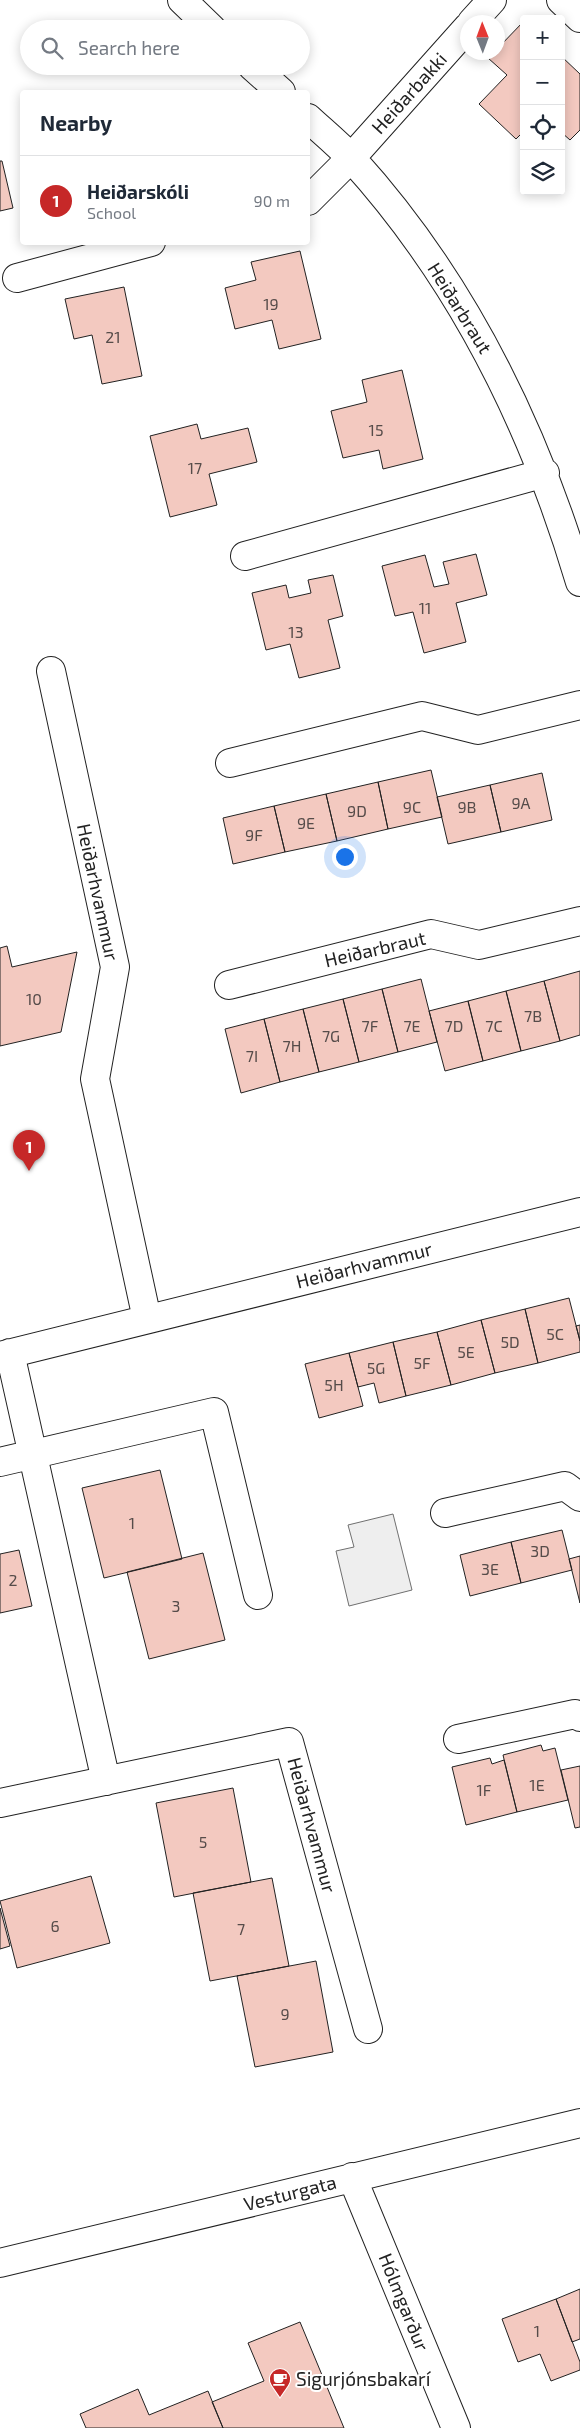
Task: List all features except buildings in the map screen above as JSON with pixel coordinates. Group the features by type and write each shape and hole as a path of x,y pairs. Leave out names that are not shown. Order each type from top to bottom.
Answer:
{"street":[{"path":"182,0 203,20"},
{"path":"478,15 492,0"},
{"path":"561,0 580,18"},
{"name":"Heiðarbakki","path":"350,158 460,36"},
{"path":"262,75 278,90"},
{"name":"Heiðarbraut","path":"310,120 350,158 401,219 444,279 482,341 507,390 544,474 580,582"},
{"path":"310,199 350,158"},
{"path":"17,278 140,245"},
{"path":"245,556 544,474"},
{"name":"Heiðarhvammur","path":"51,671 115,967 95,1079 147,1319"},
{"path":"230,763 422,716 478,730 580,705"},
{"name":"Heiðarbraut","path":"229,985 432,934 479,945 580,921"},
{"name":"Heiðarhvammur","path":"106,1781 32,1454 5,1355 580,1212"},
{"path":"0,1462 214,1412 258,1596"},
{"path":"445,1513 565,1486 580,1497"},
{"path":"458,1739 575,1714 580,1717"},
{"name":"Heiðarhvammur","path":"0,1803 289,1742 368,2030"},
{"name":"Vesturgata","path":"0,2263 580,2123"},
{"name":"Hólmgarður","path":"352,2177 456,2428"}],"shaded area":[{"path":"393,1514 412,1590 349,1606 336,1551 354,1547 348,1525"}],"place":[{"name":"Heiðarskóli","path":"29,1171"},
{"name":"Sigurjónsbakarí","path":"280,2398"}]}
